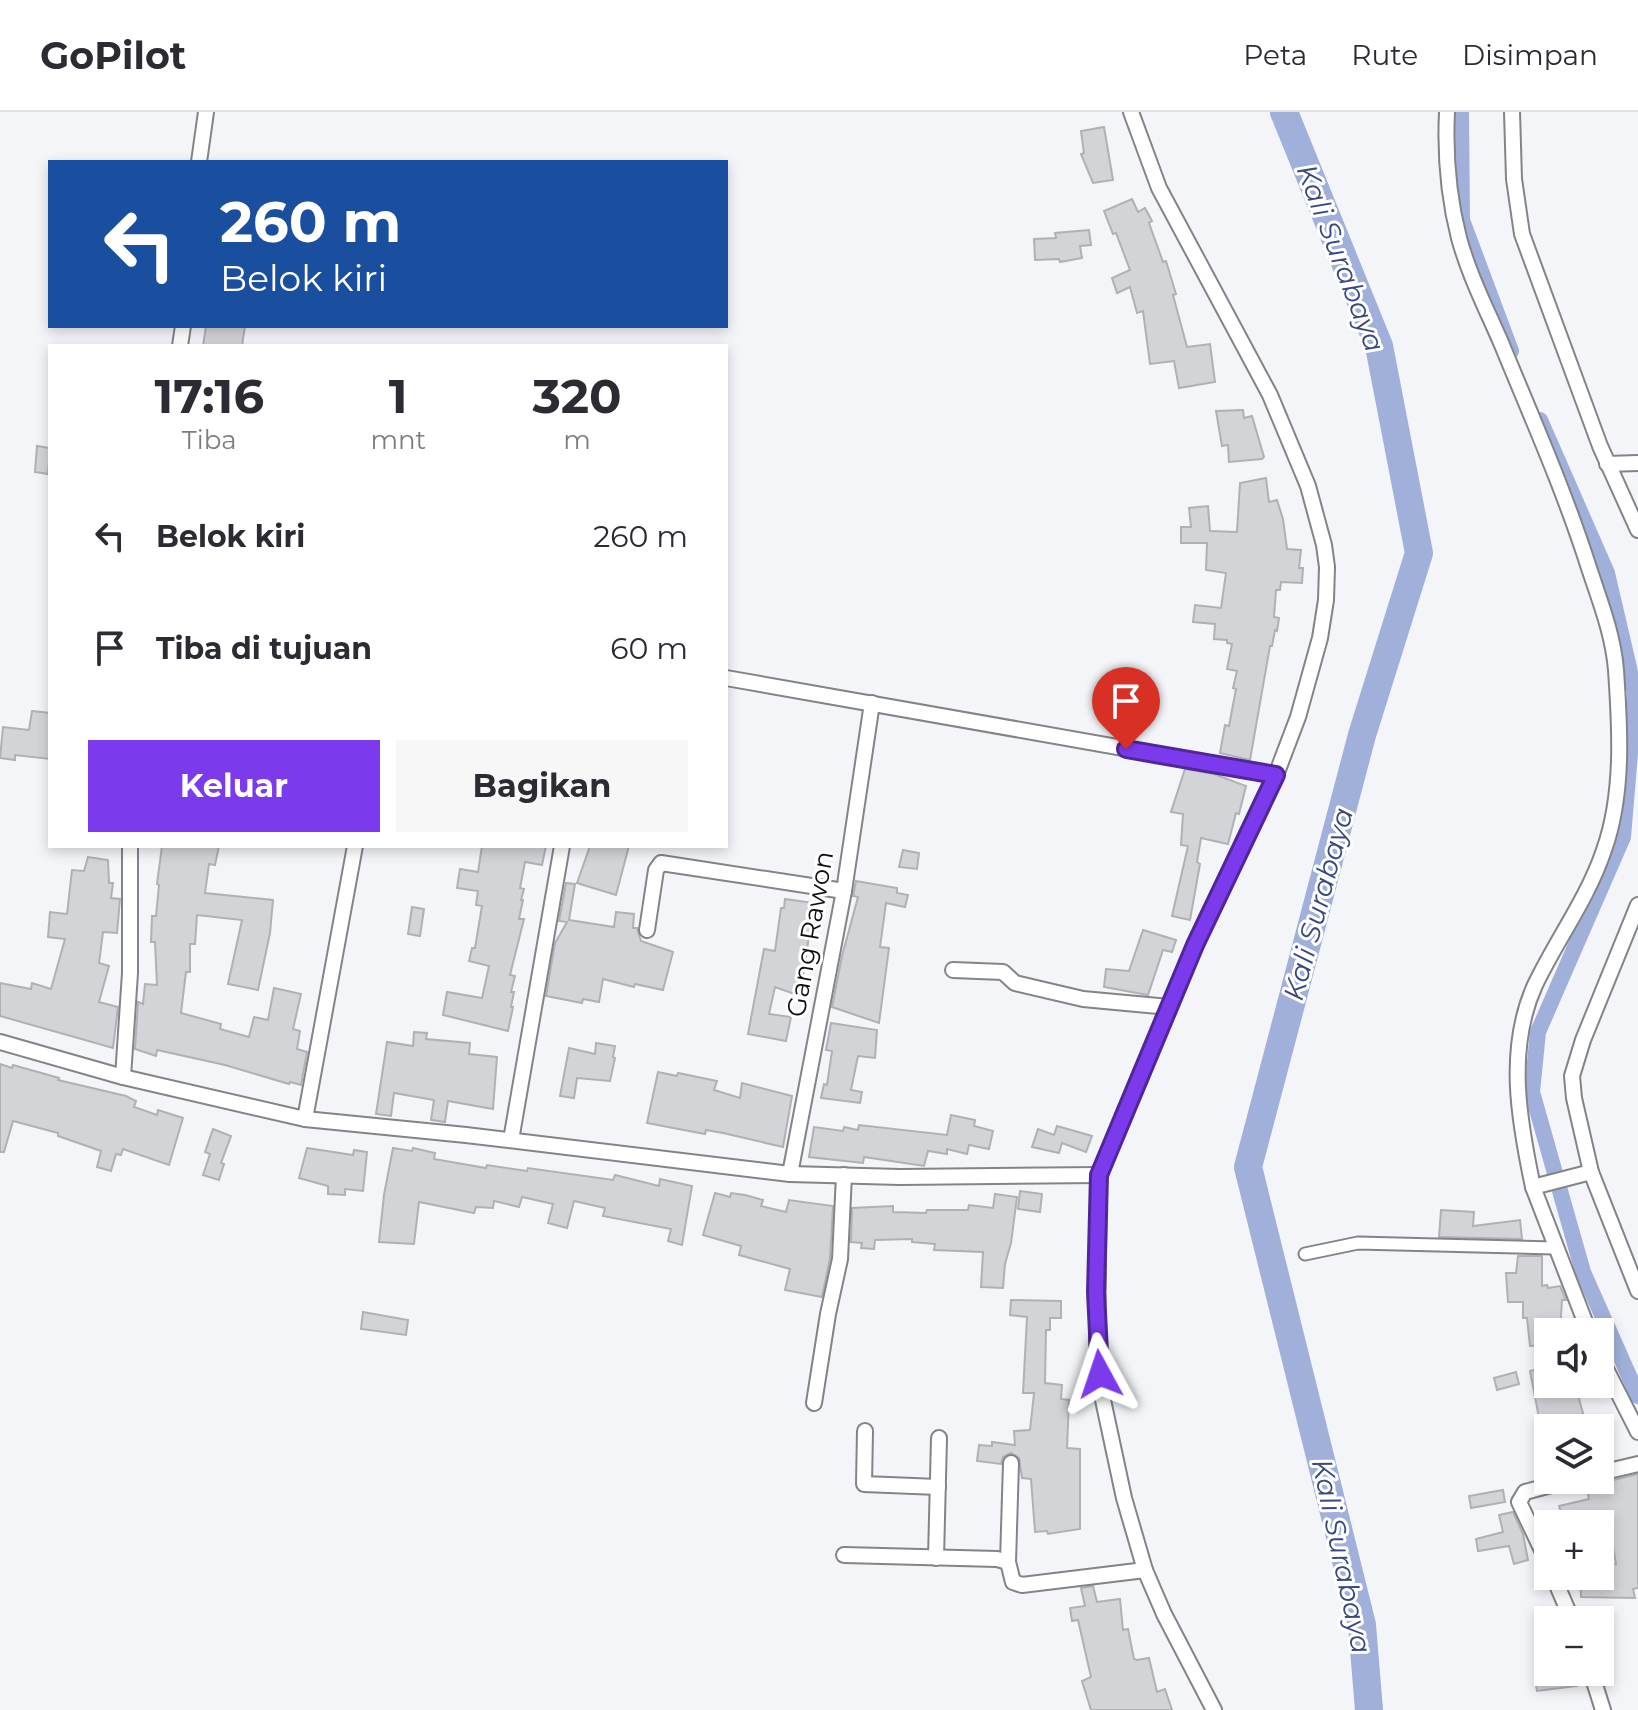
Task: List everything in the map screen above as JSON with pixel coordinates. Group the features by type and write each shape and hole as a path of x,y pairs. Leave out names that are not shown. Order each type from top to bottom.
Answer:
{"street":[{"path":"199,160 206,112"},
{"path":"1131,112 1159,188 1270,395 1308,486 1324,545 1326,600 1320,638 1298,717 1276,775 1195,945 1099,1175 1097,1348 1124,1498 1145,1570 1164,1614 1214,1710"},
{"path":"1447,112 1449,173 1458,236 1567,501 1602,602 1616,667 1618,777 1615,810 1604,850 1579,908 1534,987 1519,1045 1517,1080 1520,1115 1555,1248 1583,1318"},
{"path":"1512,112 1514,179 1522,234 1607,464 1638,530"},
{"path":"1607,464 1638,463"},
{"path":"728,678 1276,775"},
{"name":"Gang Rawon","path":"790,1174 844,891 872,703"},
{"path":"123,1077 130,973 130,848"},
{"path":"305,1119 355,848"},
{"path":"511,1140 562,848"},
{"path":"647,930 656,870 661,863 844,891"},
{"path":"1638,905 1583,1040 1572,1076 1587,1173 1638,1291"},
{"path":"953,970 1003,972 1015,983 1083,999 1169,1007"},
{"path":"0,1042 123,1077 305,1119 790,1174 892,1177 1099,1175"},
{"path":"1540,1185 1587,1173"},
{"path":"814,1403 840,1259 844,1175"},
{"path":"1305,1254 1358,1243 1555,1248"},
{"path":"1614,1385 1638,1432"},
{"path":"865,1431 864,1484 938,1487"},
{"path":"936,1558 939,1438"},
{"path":"1011,1463 1008,1562 1013,1582 1022,1585 1145,1570"},
{"path":"1614,1470 1638,1464"},
{"path":"1534,1490 1525,1492 1519,1502 1534,1534"},
{"path":"844,1555 997,1559 1008,1562"},
{"path":"1595,1686 1603,1710"}],"building":[{"path":"1104,127 1113,180 1093,183 1081,154 1084,153 1081,131"},
{"path":"1132,199 1138,212 1145,208 1152,221 1149,223 1176,294 1173,295 1187,347 1210,344 1215,382 1179,388 1174,361 1150,364 1143,311 1137,313 1130,287 1117,293 1112,278 1130,270 1104,211"},
{"path":"1089,230 1091,245 1080,246 1082,258 1060,262 1059,259 1035,260 1034,239 1056,238 1055,233"},
{"path":"206,328 245,328 242,344 203,344"},
{"path":"1243,410 1244,418 1252,416 1264,457 1229,462 1228,445 1222,446 1216,411"},
{"path":"37,446 48,448 48,474 35,472"},
{"path":"1266,478 1269,502 1277,500 1283,519 1287,549 1301,550 1299,568 1303,568 1302,583 1281,582 1280,590 1276,590 1274,617 1279,618 1270,646 1250,760 1220,753 1236,689 1233,688 1237,671 1227,669 1232,644 1227,640 1214,639 1215,624 1193,622 1195,605 1221,608 1226,573 1206,570 1207,543 1181,543 1181,527 1191,527 1189,508 1208,506 1210,531 1237,532 1240,483"},
{"path":"32,711 48,713 48,759 15,755 15,760 0,758 3,727 29,730"},
{"path":"1185,769 1214,774 1246,786 1228,844 1201,838 1197,862 1200,864 1190,920 1172,916 1188,846 1181,845 1183,814 1171,812"},
{"path":"162,848 219,848 215,865 209,864 205,893 273,900 270,933 258,990 228,984 242,920 197,915 195,944 190,944 190,972 186,972 181,1013 221,1024 220,1029 249,1037 254,1017 268,1020 274,988 301,994 293,1029 300,1031 297,1049 307,1052 301,1085 157,1050 156,1056 135,1049 138,1002 143,1004 145,984 157,985 155,942 151,942"},
{"path":"482,848 546,848 542,865 525,862 519,919 524,919 510,975 515,976 508,1031 443,1015 447,992 482,998 489,966 469,961 472,948 475,948 482,906 476,905 478,891 457,888 460,869 478,872"},
{"path":"589,848 628,848 616,895 577,883"},
{"path":"903,850 919,853 917,869 899,867"},
{"path":"88,857 108,860 109,883 113,883 111,898 120,899 117,933 103,932 99,963 109,966 99,1002 118,1007 113,1048 0,1016 0,983 31,989 32,983 51,989 65,939 48,937 50,912 67,914 72,870 84,871"},
{"path":"856,881 897,888 897,893 908,895 905,907 886,903 880,947 889,948 879,1023 832,1007 858,897 853,896"},
{"path":"566,883 575,884 569,920 614,927 616,912 634,914 633,928 637,928 641,941 673,952 663,990 603,979 599,1002 583,999 582,1003 546,996 555,943 567,922 559,921"},
{"path":"785,899 814,903 800,996 775,987 769,1014 791,1017 786,1041 748,1034 764,949 775,951"},
{"path":"412,907 424,909 420,936 408,934"},
{"path":"1143,930 1176,940 1172,952 1163,950 1148,995 1104,987 1106,969 1129,971"},
{"path":"831,1023 877,1030 875,1058 858,1056 851,1090 862,1092 860,1103 821,1098 824,1084 827,1085 832,1051 826,1050"},
{"path":"414,1032 427,1033 426,1039 470,1043 469,1054 497,1057 493,1109 448,1101 445,1122 431,1120 434,1100 394,1093 391,1116 376,1114 387,1042 413,1046"},
{"path":"596,1043 615,1046 610,1081 577,1078 574,1098 560,1096 569,1048 595,1054"},
{"path":"0,1064 126,1096 136,1101 134,1107 157,1115 158,1110 183,1118 169,1165 123,1149 121,1155 116,1154 111,1171 97,1167 101,1151 58,1136 58,1133 13,1121 4,1152 0,1152"},
{"path":"658,1072 717,1081 714,1090 740,1098 742,1083 792,1096 783,1147 706,1130 705,1134 647,1123"},
{"path":"951,1115 975,1120 974,1126 993,1131 989,1149 969,1145 967,1154 947,1149 947,1154 928,1151 924,1166 864,1157 863,1163 809,1157 814,1127 843,1131 844,1127 858,1130 859,1125 947,1135"},
{"path":"1057,1126 1092,1136 1086,1152 1062,1143 1059,1153 1032,1147 1038,1129 1054,1135"},
{"path":"213,1129 231,1136 221,1163 224,1164 219,1180 203,1175 210,1154 205,1152"},
{"path":"307,1148 353,1155 354,1150 367,1152 363,1191 345,1189 345,1195 328,1194 328,1186 299,1178"},
{"path":"393,1148 412,1151 413,1148 435,1153 434,1159 486,1168 487,1165 527,1171 528,1168 613,1180 615,1175 659,1186 660,1179 692,1186 682,1245 668,1241 671,1229 603,1216 605,1208 574,1201 567,1228 548,1223 553,1204 522,1197 519,1207 494,1201 493,1208 476,1207 474,1213 419,1202 414,1244 379,1242"},
{"path":"1020,1191 1042,1194 1040,1212 1018,1209"},
{"path":"715,1193 730,1197 731,1193 745,1195 763,1200 761,1206 786,1212 789,1200 833,1206 830,1258 822,1297 785,1290 790,1269 739,1255 741,1246 703,1235"},
{"path":"995,1194 1017,1197 1003,1288 981,1287 983,1252 934,1250 935,1244 912,1242 912,1239 875,1240 874,1249 861,1248 862,1243 851,1242 852,1208 893,1206 893,1212 926,1213 927,1210 968,1210 969,1205 993,1208"},
{"path":"1441,1210 1474,1212 1473,1226 1520,1220 1522,1239 1439,1237"},
{"path":"1518,1256 1542,1256 1542,1286 1560,1286 1566,1300 1562,1300 1561,1318 1534,1318 1534,1346 1530,1346 1527,1318 1523,1318 1523,1302 1508,1302 1506,1273 1516,1273"},
{"path":"1011,1300 1061,1301 1061,1318 1050,1318 1050,1330 1046,1330 1045,1383 1062,1385 1061,1399 1069,1400 1067,1448 1080,1449 1080,1529 1048,1534 1047,1531 1035,1532 1031,1479 1022,1478 1019,1458 1011,1453 1003,1457 1001,1464 977,1461 979,1445 992,1446 992,1442 1015,1445 1014,1431 1030,1430 1034,1393 1023,1393 1027,1317 1010,1315"},
{"path":"363,1312 408,1320 406,1335 361,1329"},
{"path":"1534,1370 1534,1392 1530,1371"},
{"path":"1516,1372 1519,1384 1497,1390 1494,1378"},
{"path":"1535,1398 1579,1398 1583,1414 1538,1414"},
{"path":"1638,1474 1638,1588 1633,1589 1635,1598 1581,1597 1581,1590 1614,1590 1614,1510 1560,1510 1559,1506 1589,1499 1588,1494 1614,1494 1614,1480"},
{"path":"1503,1490 1505,1502 1471,1508 1469,1496"},
{"path":"1513,1512 1523,1534 1528,1560 1514,1564 1509,1546 1478,1551 1476,1539 1503,1532 1499,1515"},
{"path":"1093,1586 1097,1602 1120,1599 1123,1630 1128,1629 1134,1659 1149,1658 1157,1692 1165,1689 1172,1710 1091,1710 1082,1681 1091,1677 1078,1620 1072,1621 1070,1608 1085,1606 1081,1588"},
{"path":"1536,1686 1577,1686 1537,1691"}],"waterway":[{"name":"Kali Surabaya","path":"1284,112 1379,346 1419,553 1362,735 1248,1167 1362,1625 1369,1710"},
{"path":"1461,112 1462,220 1511,351"},
{"path":"1540,420 1607,573 1635,693 1623,837 1538,1032 1532,1092 1583,1272 1638,1396"}],"route":[{"path":"1100,1374 1096,1292 1099,1175 1195,945 1276,775 1126,749"}]}
